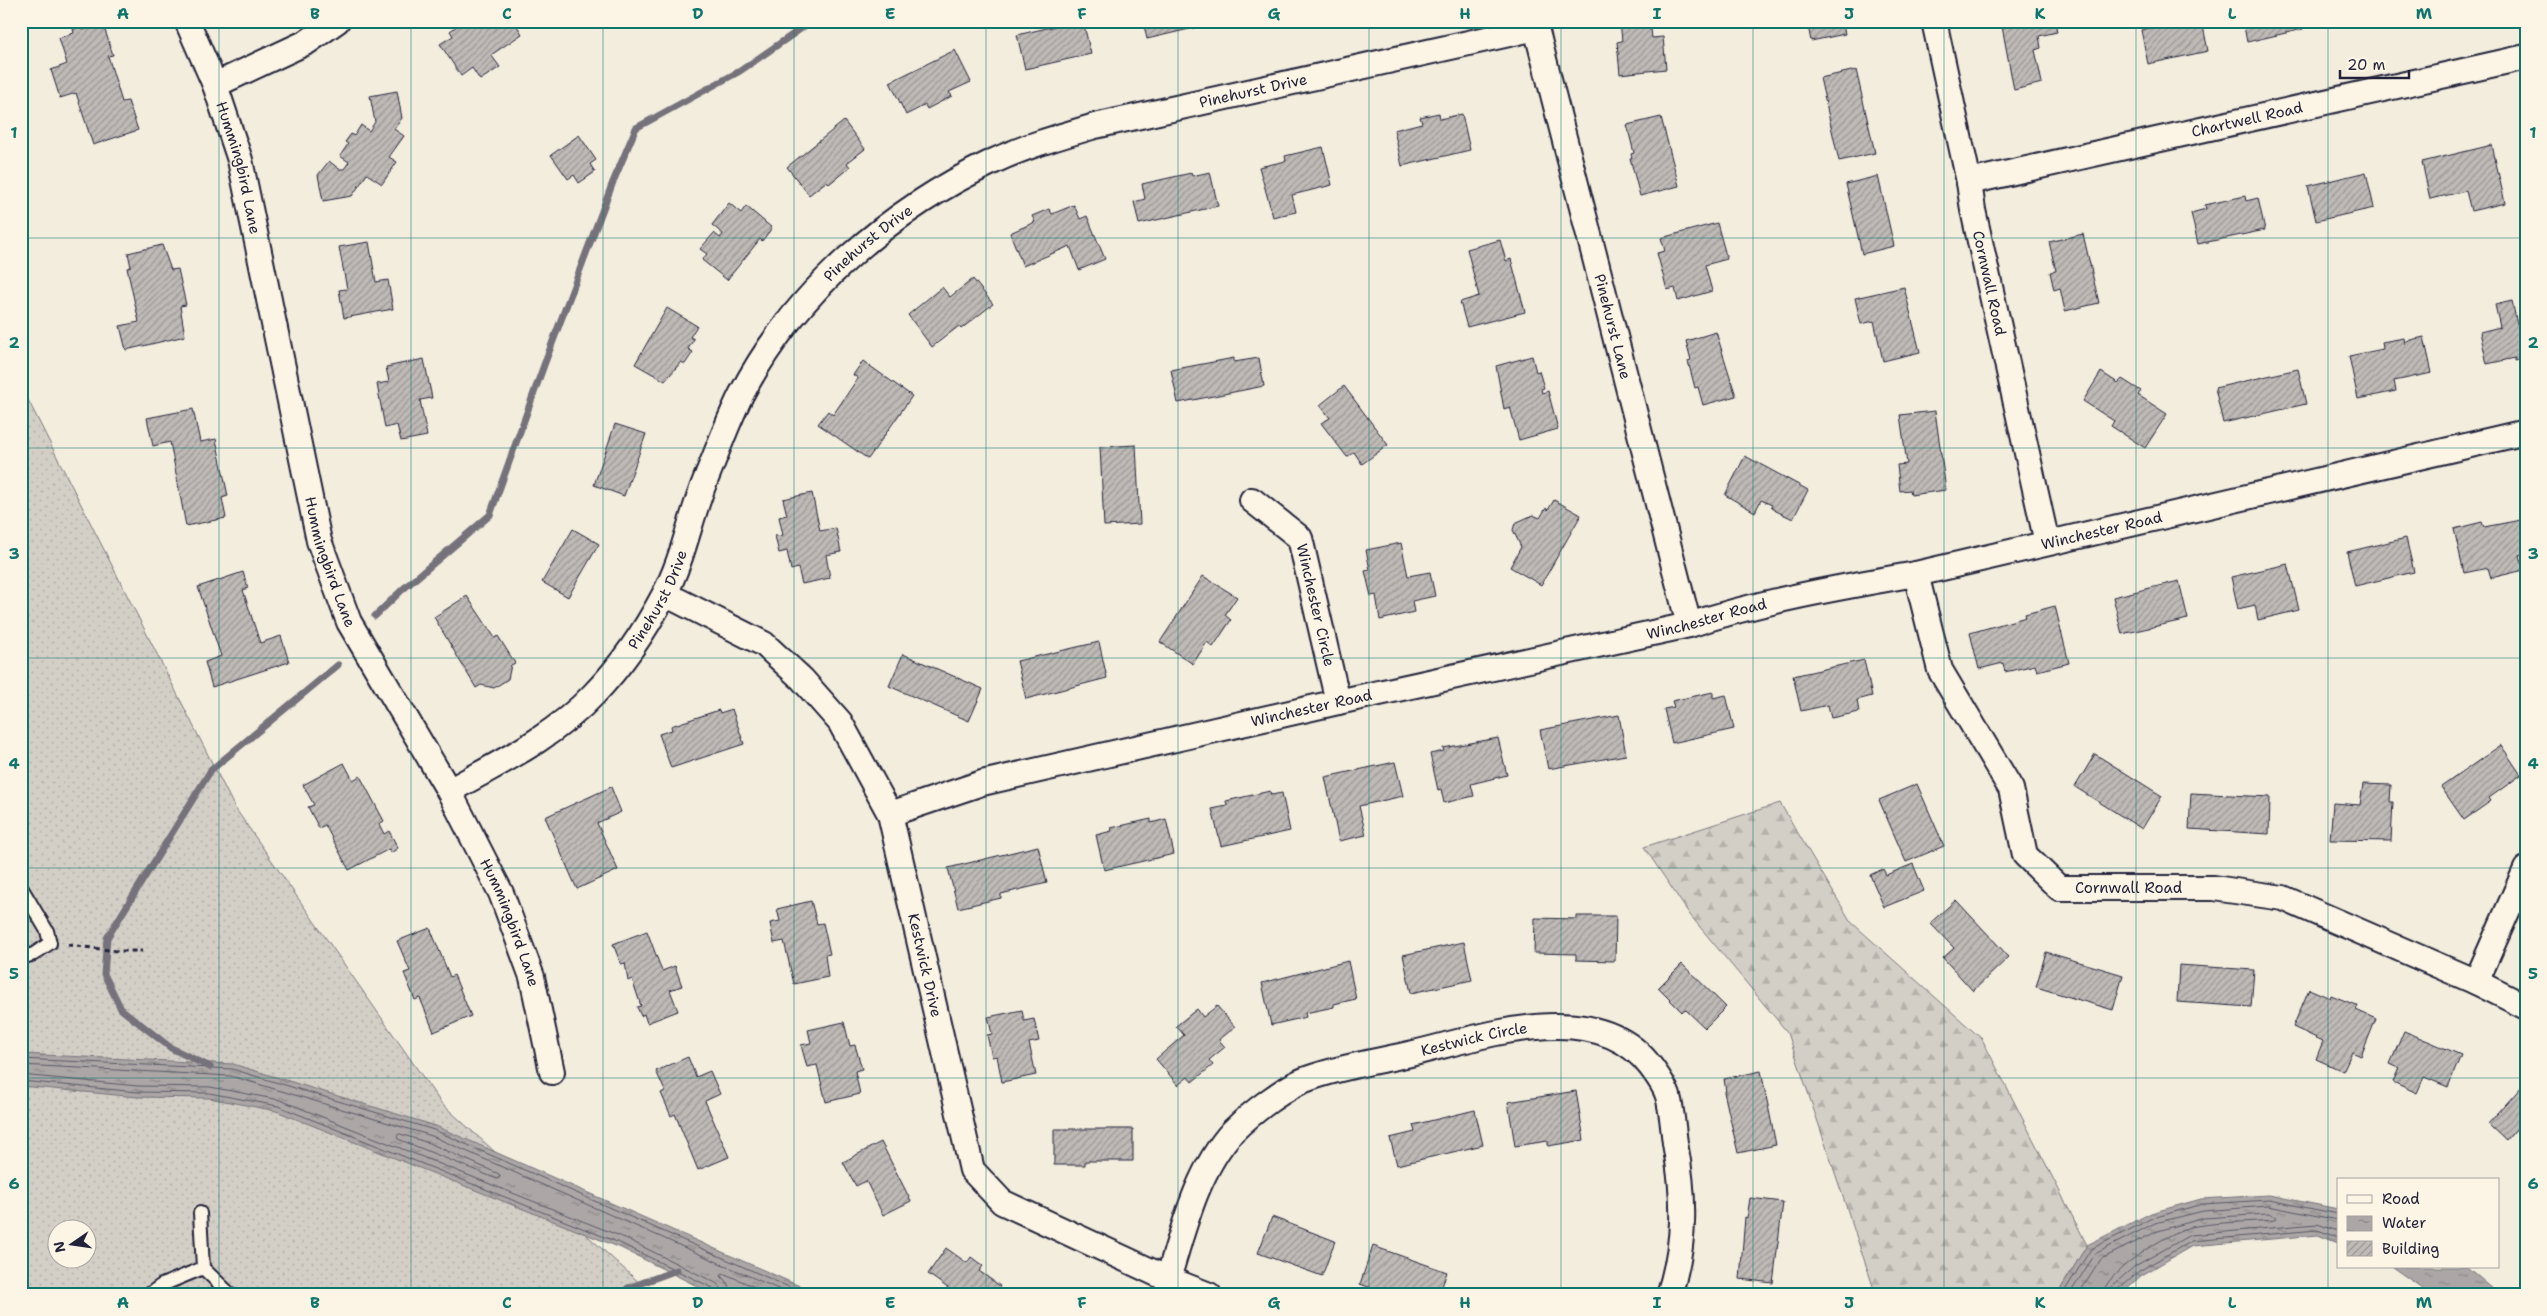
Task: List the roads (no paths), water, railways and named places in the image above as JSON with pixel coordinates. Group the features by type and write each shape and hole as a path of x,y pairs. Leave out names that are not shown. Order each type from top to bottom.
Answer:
{"street":[{"name":"Hummingbird Lane","path":"187,21 215,86 240,160 318,540 350,622 449,791 502,893 532,977 552,1072"},
{"path":"215,86 307,42 337,21"},
{"name":"Cornwall Road","path":"1934,21 1969,182 1973,210 2047,544"},
{"name":"Pinehurst Drive","path":"449,791 536,742 594,694 630,648 665,594 704,484 741,396 763,359 795,315 842,264 893,222 940,190 995,161 1052,139 1095,126 1536,28"},
{"name":"Pinehurst Lane","path":"1536,28 1689,625"},
{"name":"Chartwell Road","path":"1969,182 2526,57"},
{"name":"Winchester Road","path":"890,814 982,783 1689,625 1744,610 1869,582 1916,574 2526,432"},
{"name":"Winchester Circle","path":"1252,500 1300,538 1338,702"},
{"name":"Cornwall Road","path":"1916,574 1940,670 2011,789 2025,855 2059,888 2214,888 2283,898 2476,982 2526,1007"},
{"name":"Kestwick Drive","path":"665,594 764,644 802,679 840,722 890,814 972,1170 1002,1202 1168,1279 1209,1295"},
{"path":"2476,982 2526,869"},
{"name":"Kestwick Circle","path":"1168,1279 1183,1231 1207,1169 1232,1132 1275,1098 1308,1078 1495,1033 1540,1027 1578,1026 1602,1031 1627,1042 1642,1055 1667,1095 1682,1184 1683,1232 1669,1295"}],"lane":[{"path":"21,887 47,931 50,943 34,954 21,958"},
{"path":"200,1213 203,1268 231,1295"},
{"path":"148,1295 162,1285 203,1268"}],"water":[{"path":"21,1054 233,1064 436,1126 820,1295 715,1295 621,1248 276,1111 209,1098 137,1097 21,1086"},
{"path":"2269,1195 2337,1209 2337,1243 2318,1235 2192,1246 2142,1275 2119,1295 2057,1295 2087,1245 2151,1213 2201,1199"},
{"path":"2393,1268 2468,1268 2500,1295 2432,1295"}],"waterway":[{"path":"375,616 402,590 490,515 613,182 636,128 740,71 812,21"},
{"path":"210,1067 171,1048 121,1009 104,974 107,938 211,770 338,665"},
{"path":"621,1295 628,1288 677,1270"}]}
